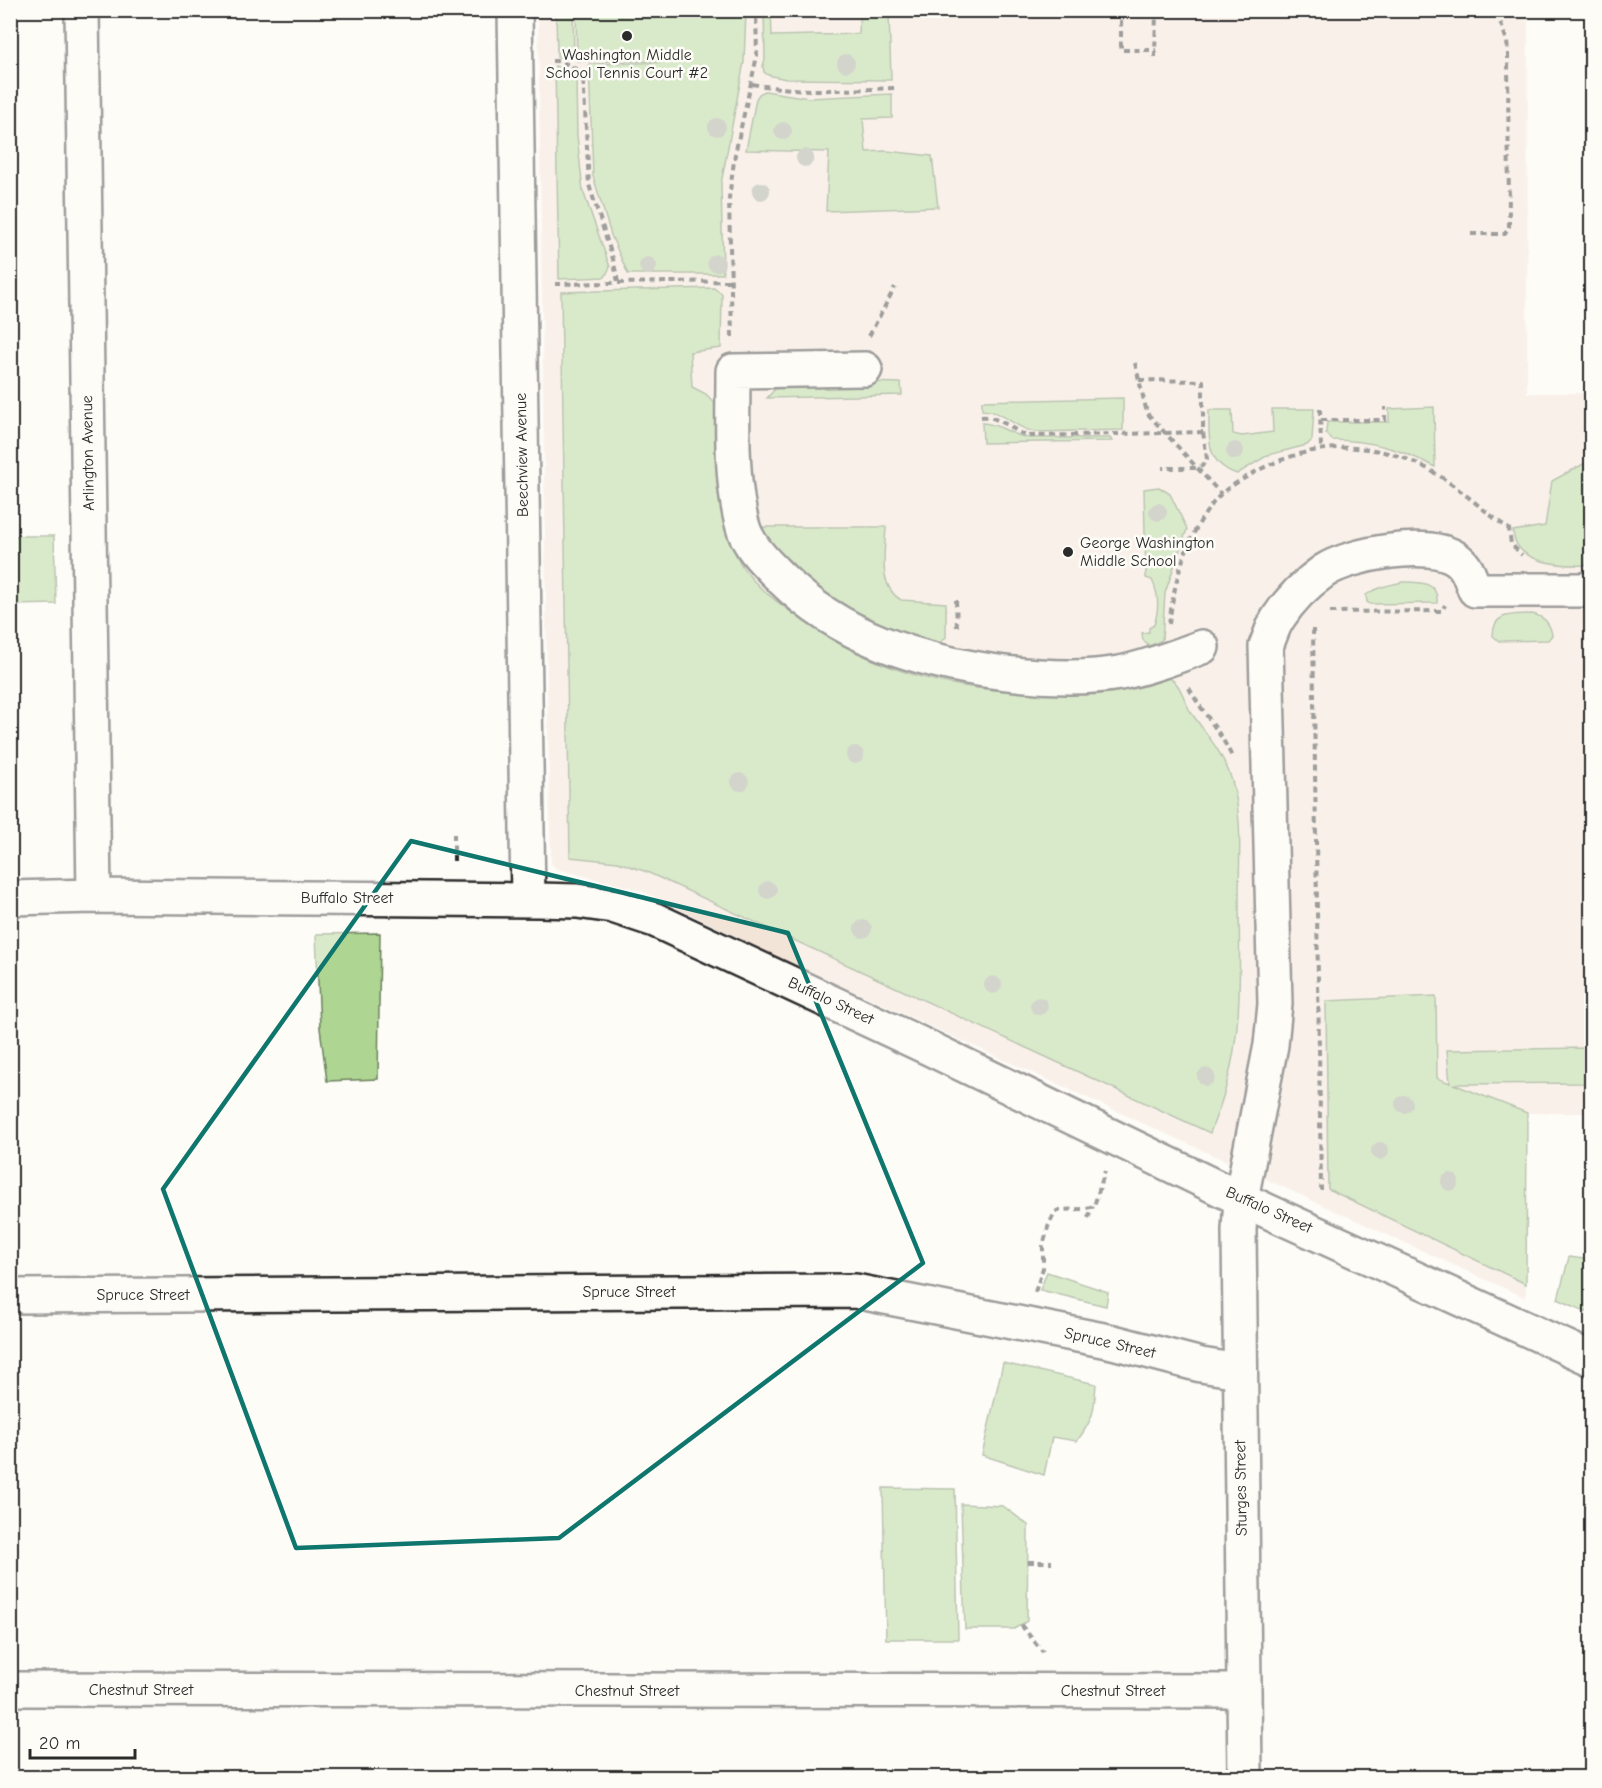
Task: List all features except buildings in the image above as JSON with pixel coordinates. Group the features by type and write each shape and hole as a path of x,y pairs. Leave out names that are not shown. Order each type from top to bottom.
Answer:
{"street":[{"name":"Arlington Avenue","path":"81,10 93,896"},
{"name":"Beechview Avenue","path":"515,10 528,900"},
{"path":"856,370 733,371 732,465 747,537 764,561 796,593 838,624 880,644 928,660 1032,676 1076,677 1119,673 1161,662 1202,647"},
{"name":"Sturges Street","path":"1245,1778 1239,1230 1241,1199 1271,1045 1275,1004 1266,646 1278,618 1307,585 1326,570 1358,556 1386,551 1438,552 1455,557 1467,568 1461,597"},
{"path":"1461,597 1592,590"},
{"name":"Buffalo Street","path":"10,898 93,896 528,900 577,901 613,906 655,920 940,1053 1241,1199 1284,1216 1592,1359"},
{"name":"Spruce Street","path":"10,1296 855,1291 1113,1342 1201,1365 1239,1371"},
{"name":"Chestnut Street","path":"10,1689 1244,1691"}],"path":[{"path":"733,371 729,198 735,154 757,56 756,10"},
{"path":"1121,10 1121,50 1156,50"},
{"path":"1155,57 1156,10"},
{"path":"1471,234 1505,234 1509,227 1508,53 1507,41 1496,10"},
{"path":"552,61 561,61 583,73 589,185 618,282"},
{"path":"752,84 784,90 814,91 895,88"},
{"path":"555,284 730,281"},
{"path":"856,370 895,287"},
{"path":"1135,363 1147,413 1221,494"},
{"path":"1139,380 1203,381 1206,459 1202,466 1197,468 1162,468"},
{"path":"1321,420 1385,420 1385,407"},
{"path":"1320,409 1321,449"},
{"path":"981,417 988,416 996,419 1028,436 1205,432"},
{"path":"1432,471 1509,529"},
{"path":"1329,607 1323,612 1442,611 1461,597"},
{"path":"1313,622 1321,1190"},
{"path":"454,834 454,861"},
{"path":"1088,1218 1107,1167"},
{"path":"1035,1293 1043,1268 1043,1246 1055,1212 1094,1206"},
{"path":"1028,1562 1052,1562"},
{"path":"1021,1625 1043,1652"}],"highlighted area":[{"path":"411,841 788,933 923,1263 559,1538 296,1548 163,1189"}],"shaded area":[{"name":"George Washington Middle School","path":"538,11 1528,11 1527,393 1591,393 1592,1113 1527,1113 1526,1298 772,954 640,890 556,869 551,863"}],"green space":[{"path":"556,11 573,11 574,58 557,57"},
{"path":"576,11 746,11 744,62 721,184 723,274 628,274 611,235 593,176 589,64 680,62 577,61"},
{"path":"764,11 771,11 772,36 859,34 860,11 889,11 891,80 786,79 768,75 764,72 763,66 765,59"},
{"path":"555,66 573,73 576,80 577,135 583,191 610,267 605,277 559,279"},
{"path":"765,91 809,98 892,94 892,118 863,119 866,152 887,151 932,156 938,207 826,211 829,152 746,150 756,99"},
{"path":"714,288 722,294 721,348 690,352 692,387 706,394 720,409 719,466 724,521 742,566 764,591 798,617 852,651 910,674 939,682 1001,691 1078,693 1169,678 1177,685 1190,711 1219,753 1229,771 1238,809 1240,968 1238,1018 1231,1066 1210,1133 647,872 618,862 570,857 561,292"},
{"path":"786,383 901,383 902,395 767,398 775,389"},
{"path":"1123,398 1123,430 1035,432 996,413 982,410 982,401"},
{"path":"1434,407 1435,467 1410,455 1385,447 1332,440 1326,433 1327,422 1389,422 1389,409"},
{"path":"1272,409 1314,409 1312,440 1307,445 1268,455 1237,474 1219,463 1209,440 1209,410 1232,410 1233,434 1242,436 1273,432"},
{"path":"982,423 1029,438 1110,438 1112,441 983,443"},
{"path":"1591,460 1591,565 1544,562 1523,551 1516,543 1513,531 1545,526 1552,481"},
{"path":"1159,487 1170,494 1187,529 1165,593 1162,640 1150,646 1143,640 1142,633 1149,632 1149,628 1154,625 1158,602 1152,580 1146,578 1144,489"},
{"path":"763,527 886,527 884,567 888,586 901,600 946,603 946,637 937,647 895,632 852,612 821,593 769,545"},
{"path":"11,536 54,536 56,604 11,605"},
{"path":"1403,582 1421,583 1431,587 1435,590 1437,603 1370,604 1367,602 1366,595 1370,592"},
{"path":"1532,614 1543,618 1550,627 1552,635 1548,640 1499,641 1493,636 1494,628 1501,618"},
{"path":"380,933 378,1079 327,1081 320,1028 316,934"},
{"path":"1436,996 1437,1078 1450,1083 1447,1050 1591,1048 1591,1083 1453,1084 1527,1113 1526,1284 1328,1189 1326,1001"},
{"path":"1569,1257 1591,1260 1591,1314 1558,1299"},
{"path":"1047,1272 1108,1292 1106,1306 1040,1290"},
{"path":"1003,1363 1096,1384 1094,1408 1087,1426 1077,1441 1052,1437 1044,1475 982,1455"},
{"path":"883,1488 955,1489 958,1639 886,1639"},
{"path":"961,1504 1003,1506 1028,1525 1027,1621 1014,1629 965,1629"}],"place":[{"name":"Washington Middle School Tennis Court #2","path":"627,36"},
{"name":"George Washington Middle School","path":"1068,552"}]}
